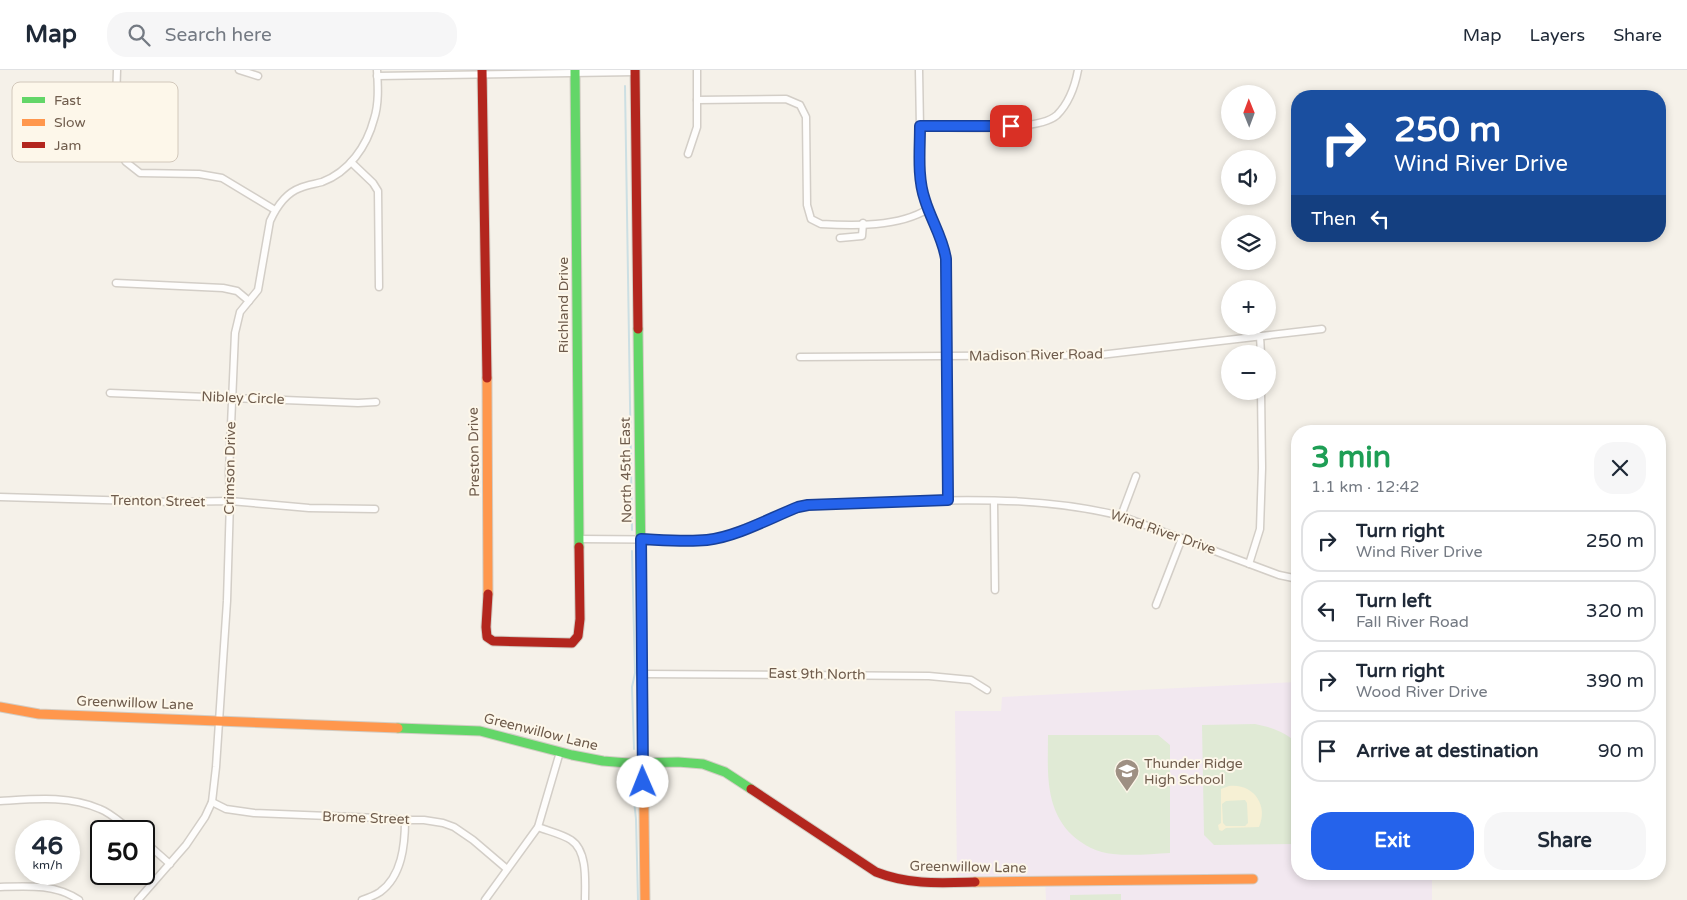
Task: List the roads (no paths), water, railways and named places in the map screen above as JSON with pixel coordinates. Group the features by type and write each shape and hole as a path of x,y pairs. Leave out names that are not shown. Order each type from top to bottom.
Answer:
{"street":[{"path":"239,70 258,76"},
{"path":"688,154 697,127 697,70"},
{"path":"579,540 708,540 728,536 798,507 808,505 948,500 945,249 928,210 921,187 919,70"},
{"path":"920,126 1027,126 1048,120 1057,116 1068,101 1075,85 1078,70"},
{"path":"377,73 635,71"},
{"name":"North 45th East","path":"635,71 645,900"},
{"name":"Preston Drive","path":"482,72 489,526 487,637 493,641 501,642 572,643 578,636 579,540"},
{"name":"Richland Drive","path":"575,72 579,540"},
{"name":"Crimson Drive","path":"141,899 186,845 205,817 212,802 227,601 229,472 235,333 240,312 258,290 270,221 275,210 283,200 298,188 324,181 344,170 368,138 375,119 378,93 377,73"},
{"path":"697,100 786,99 800,105 806,117 807,205 812,219 821,224 863,224 902,221 928,210"},
{"path":"126,162 140,173 199,174 222,178 275,210"},
{"path":"350,162 373,183 378,191 380,288"},
{"path":"840,238 862,236 863,224"},
{"path":"116,283 223,288 237,291 249,301"},
{"name":"Madison River Road","path":"800,357 1100,355 1322,329"},
{"path":"1260,336 1260,345"},
{"name":"Nibley Circle","path":"110,392 358,403 376,402"},
{"path":"1249,564 1260,529 1261,400"},
{"path":"1121,516 1136,476"},
{"name":"Trenton Street","path":"0,497 172,502 230,501 309,508 375,509"},
{"name":"Wind River Drive","path":"948,500 994,501 1096,510 1121,516 1279,575 1291,578"},
{"path":"994,501 995,590"},
{"path":"1156,605 1182,538"},
{"name":"East 9th North","path":"643,674 929,676 971,680 988,690"},
{"name":"Greenwillow Lane","path":"0,707 39,714 480,731 506,735 579,758 607,762 691,763 704,765 725,772 876,872 894,879 920,883 1253,879"},
{"path":"485,900 538,827 560,752"},
{"path":"0,801 44,799 80,802 102,809 117,820"},
{"name":"Brome Street","path":"212,802 226,809 254,813 424,820 443,823 454,827 473,840 507,869"},
{"path":"362,900 378,894 387,886 393,876 403,850 405,820"},
{"path":"538,827 572,840 577,847 582,856 585,874 585,900"},
{"path":"155,851 170,864"},
{"path":"0,887 53,888 64,891 79,900"}],"waterway":[{"path":"625,86 632,530"},
{"path":"632,551 635,673 632,687 634,749"},
{"path":"635,772 634,801 638,900"}],"place":[{"name":"Thunder Ridge High School","path":"1127,792"}]}
